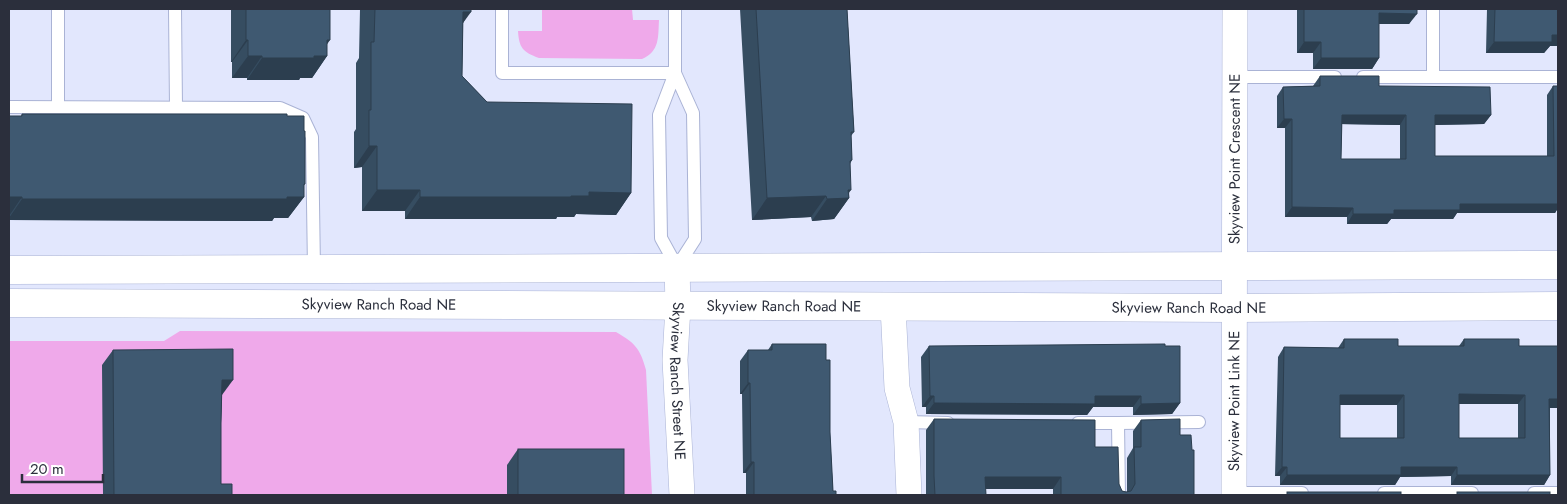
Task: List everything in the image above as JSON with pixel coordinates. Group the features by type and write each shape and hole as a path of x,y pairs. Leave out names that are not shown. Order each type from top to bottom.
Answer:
{"street":[{"name":"Skyview Point Crescent NE","path":"1235,9 1236,308"},
{"path":"9,270 1558,265"},
{"name":"Skyview Ranch Street NE","path":"677,267 678,306 675,360 682,495"},
{"name":"Skyview Ranch Road NE","path":"9,303 1236,308 1558,306"},
{"path":"893,306 897,388 906,422 909,495"},
{"name":"Skyview Point Link NE","path":"1234,494 1236,308"}],"lane":[{"path":"58,9 58,107"},
{"path":"175,9 176,107"},
{"path":"502,9 502,73 675,73"},
{"path":"675,9 675,73 659,114 661,238 677,267 694,239 694,132 693,113 675,73"},
{"path":"1433,9 1433,77"},
{"path":"1235,77 1558,77"},
{"path":"9,107 280,108 303,118 312,137 314,269"},
{"path":"906,422 964,423"},
{"path":"1070,423 1199,422"},
{"path":"1118,423 1119,495"},
{"path":"1234,494 1313,492"},
{"path":"1373,492 1422,494 1480,493"},
{"path":"1519,493 1558,493"}],"shaded area":[{"path":"542,9 632,9 633,20 659,20 657,43 652,52 642,59 539,58 523,49 519,42 518,31 542,31"},
{"path":"180,331 616,332 628,339 636,347 646,370 652,495 9,495 9,341 164,341"}],"building":[{"path":"246,9 330,9 330,40 327,40 327,56 314,56 314,58 262,58 262,56 248,56"},
{"path":"375,9 471,9 471,12 463,12 462,76 487,102 632,104 631,193 589,192 589,196 571,197 420,197 420,190 377,190 377,146 369,146 371,42 374,42"},
{"path":"756,9 847,9 854,132 851,132 852,160 850,161 851,190 848,190 849,198 827,199 826,196 767,198"},
{"path":"1304,9 1417,9 1417,14 1379,13 1379,58 1321,58 1321,42 1304,42"},
{"path":"1495,9 1558,9 1558,35 1552,35 1552,42 1494,42"},
{"path":"1320,76 1379,76 1379,86 1490,87 1491,115 1435,115 1435,156 1554,156 1553,86 1558,86 1558,204 1460,204 1460,210 1394,210 1394,214 1353,214 1353,208 1292,207 1292,119 1284,119 1283,87 1320,86","holes":["1342,115 1406,115 1406,159 1341,159"]},
{"path":"22,114 287,114 287,116 304,116 304,197 287,197 287,199 22,199 22,197 9,197 9,116 22,116"},
{"path":"1344,339 1398,339 1398,346 1464,346 1464,339 1519,339 1519,346 1558,346 1558,399 1549,399 1550,475 1457,475 1457,467 1401,467 1401,475 1287,475 1287,467 1282,467 1284,347 1344,348","holes":["1459,394 1525,395 1525,438 1459,438","1340,395 1404,395 1404,438 1340,438"]},
{"path":"772,344 826,344 826,360 830,360 830,432 833,491 836,491 836,495 754,495 754,462 751,462 748,350 772,350"},
{"path":"1165,344 1165,346 1180,346 1180,403 1141,404 1141,396 1095,396 1095,404 934,403 934,396 930,396 929,346"},
{"path":"233,349 233,380 222,380 221,423 221,484 232,484 232,495 114,495 113,350"},
{"path":"934,419 1095,420 1095,447 1118,447 1119,484 1122,491 1126,492 1131,491 1135,484 1134,447 1141,447 1141,420 1180,419 1180,435 1191,435 1192,450 1194,450 1194,495 1061,495 1061,477 985,477 986,495 935,495"},
{"path":"518,449 624,449 624,495 518,495"},
{"path":"1287,492 1401,492 1401,495 1287,495"},
{"path":"1457,492 1550,492 1550,495 1457,495"}]}
